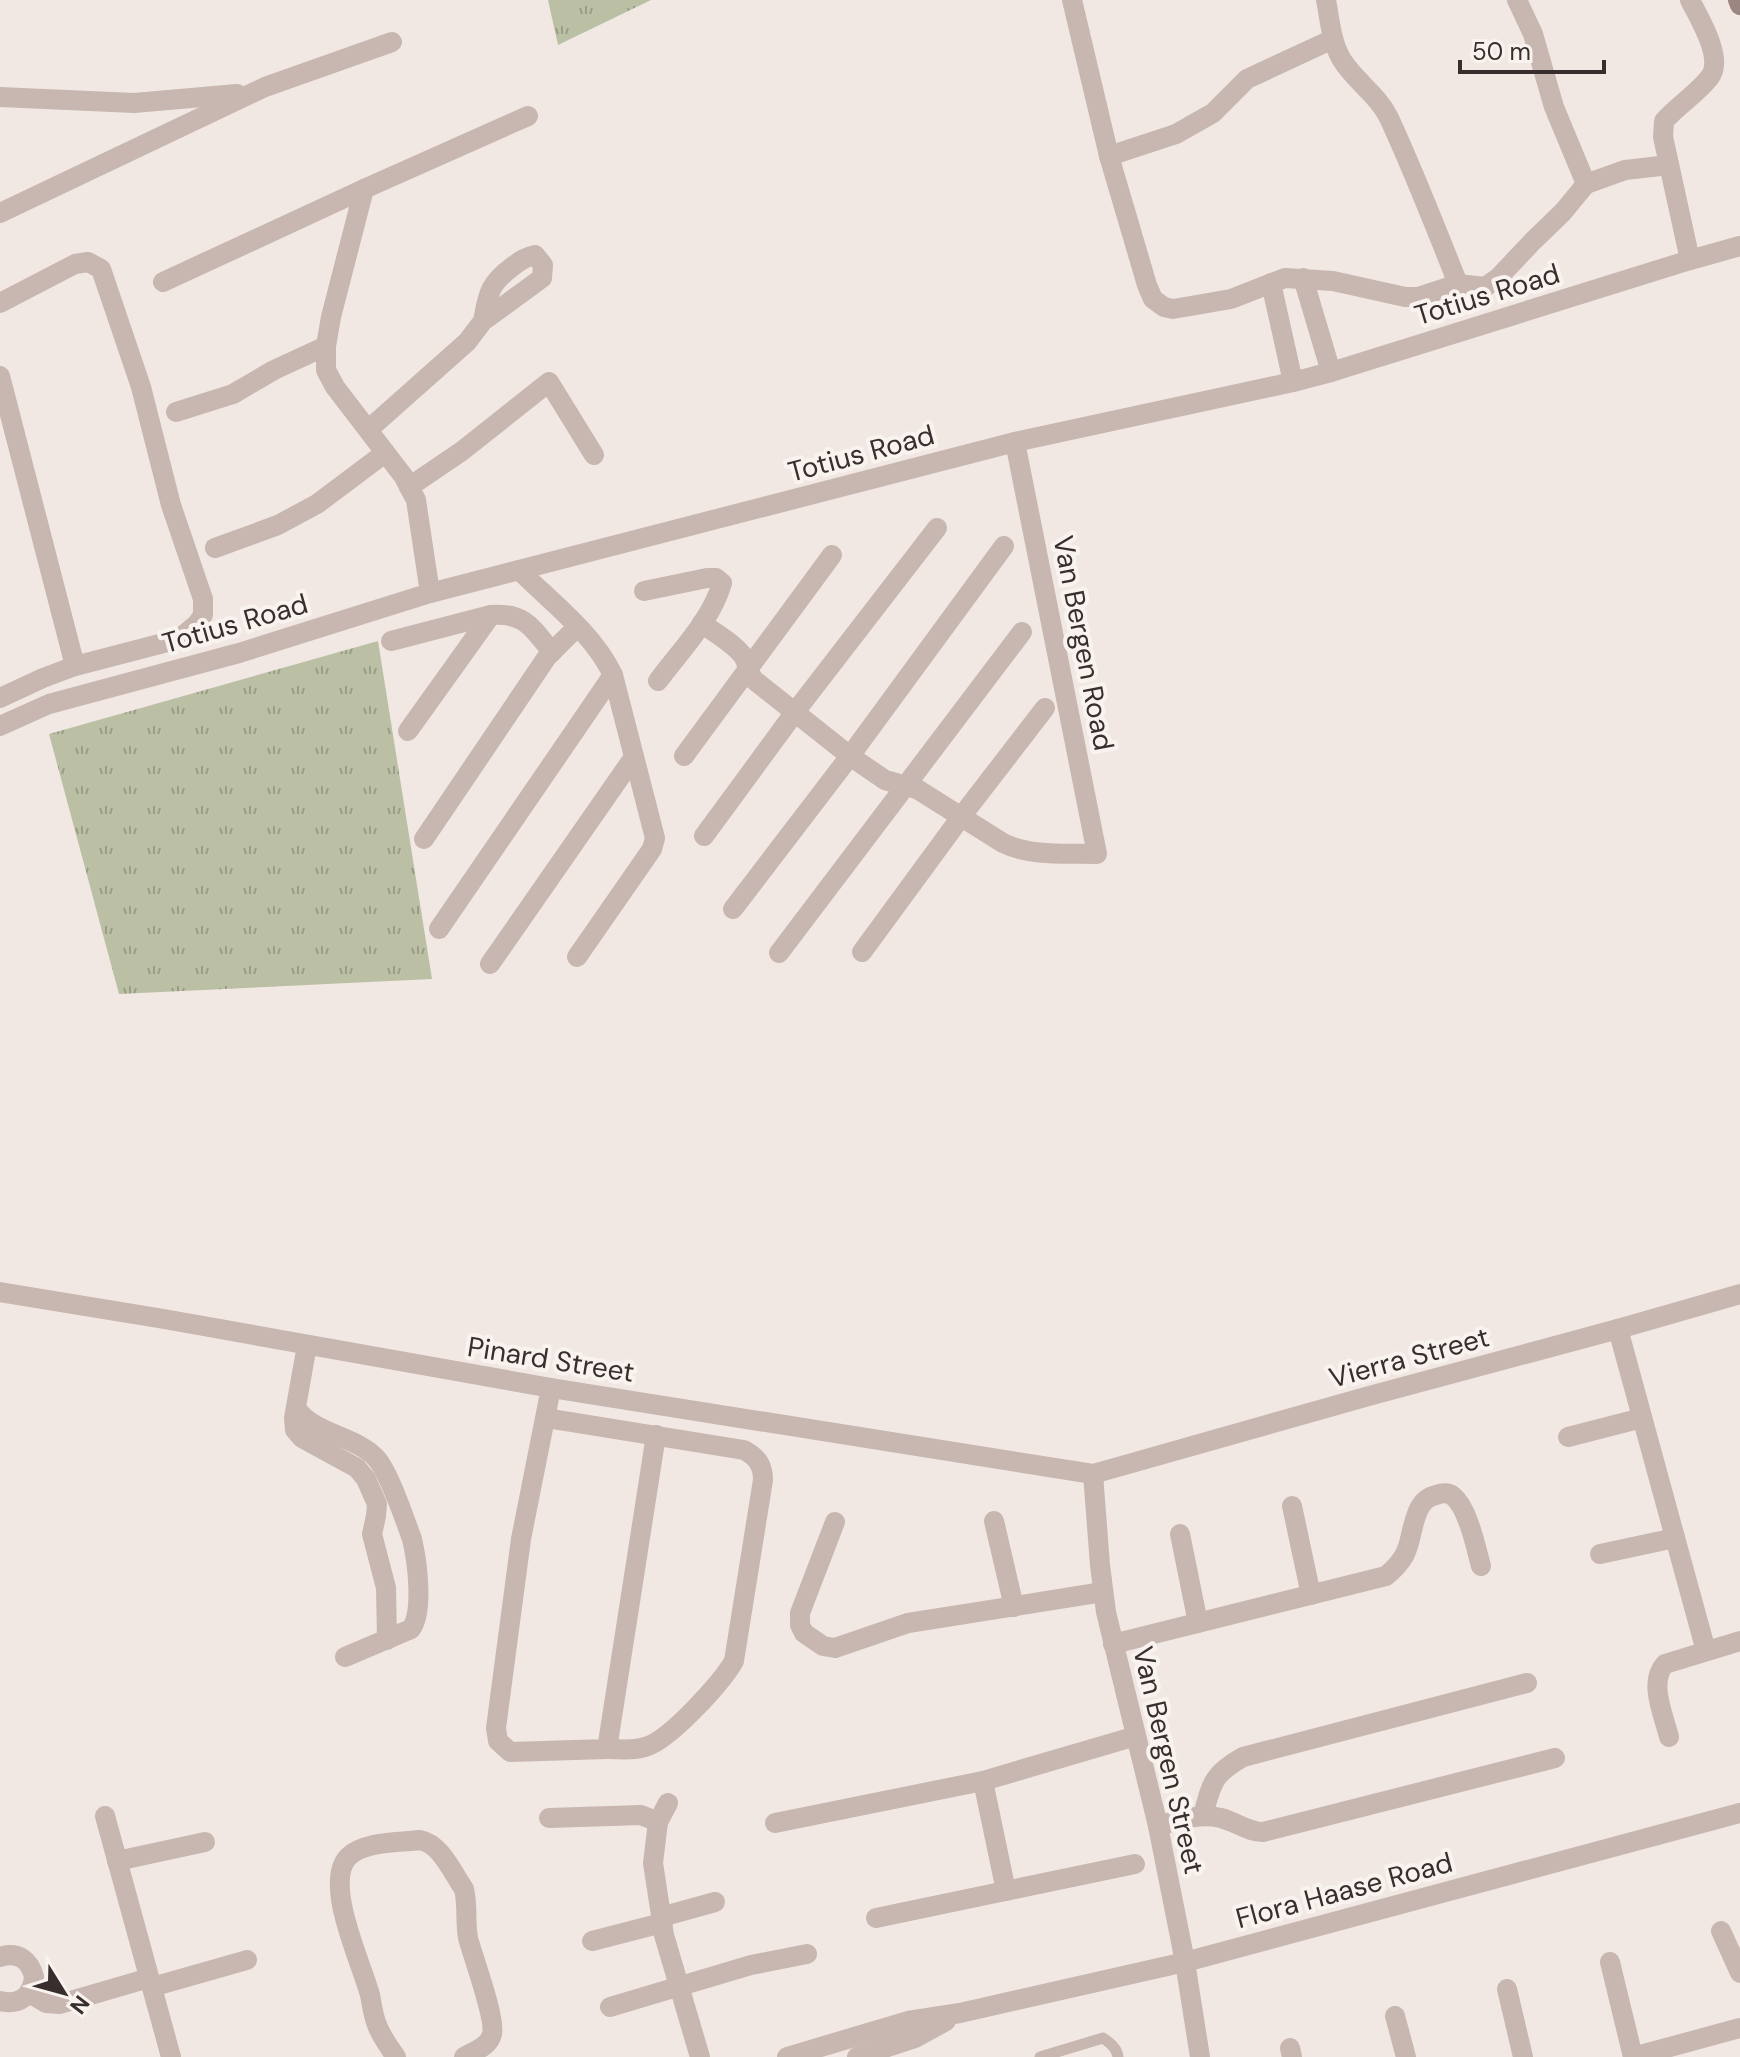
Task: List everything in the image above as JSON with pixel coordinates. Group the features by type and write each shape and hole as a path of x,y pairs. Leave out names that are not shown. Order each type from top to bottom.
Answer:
{"street":[{"path":"1072,0 1109,156 1153,299 1164,307 1173,309 1219,302 1285,278 1344,282 1405,297 1418,297 1458,284 1485,287 1563,212 1586,184 1625,170 1669,165"},
{"path":"1326,0 1333,39 1343,63 1388,115 1458,284"},
{"path":"1517,0 1533,34 1554,107 1586,184"},
{"path":"1690,0 1711,43 1715,63 1711,76 1664,121 1663,137 1690,260"},
{"path":"1109,156 1176,134 1196,124 1213,113 1247,79 1333,39"},
{"path":"0,213 265,87 392,42"},
{"path":"0,97 134,103 223,96 265,87"},
{"path":"163,282 528,116"},
{"path":"364,189 331,317 326,370 416,500 430,593"},
{"name":"Totius Road","path":"0,726 49,704 239,653 430,593 1015,442 1331,372 1740,246"},
{"path":"0,303 75,264 93,263 101,269 141,387 171,505 203,599 203,615 179,639 75,666 0,698"},
{"path":"1303,278 1331,372"},
{"path":"1271,283 1293,382"},
{"path":"369,429 467,342 483,321"},
{"path":"176,412 233,394 274,370 326,346"},
{"path":"0,376 75,666"},
{"path":"409,487 462,451 549,382 594,455"},
{"name":"Van Bergen Road","path":"961,817 1017,850 1097,854 1015,442"},
{"path":"215,548 278,525 317,504 385,453"},
{"path":"704,836 937,528"},
{"path":"733,909 1004,546"},
{"path":"684,756 832,555"},
{"path":"519,570 577,627 605,660 613,675 655,838 652,849 577,957"},
{"path":"644,591 716,578 722,583 702,623 658,681"},
{"path":"391,641 508,613 530,626 552,652"},
{"path":"408,731 491,615"},
{"path":"702,623 740,652 754,680 850,756 885,780 917,789 961,817"},
{"path":"424,839 552,652 577,627"},
{"path":"779,953 1022,632"},
{"path":"439,929 613,675"},
{"path":"862,952 1045,708"},
{"path":"490,964 634,757"},
{"name":"Pinard Street","path":"0,1292 551,1388 1093,1474"},
{"name":"Vierra Street","path":"1093,1474 1740,1294"},
{"path":"1618,1329 1706,1651"},
{"path":"307,1345 294,1418 295,1430 298,1435 357,1468 366,1479 377,1504 372,1534 386,1588 387,1640"},
{"path":"546,1418 744,1450 753,1455 763,1470 734,1661 726,1675 677,1725 645,1747 510,1752 503,1748 496,1734 521,1539 551,1388"},
{"path":"296,1408 307,1420 374,1455 379,1461 415,1551 417,1618 411,1629 345,1657"},
{"path":"1568,1437 1642,1418"},
{"path":"607,1749 656,1435"},
{"name":"Van Bergen Street","path":"1093,1474 1103,1592 1158,1826 1200,2057"},
{"path":"1113,1644 1386,1576 1403,1561 1409,1549 1422,1503 1444,1492 1454,1497 1460,1505 1481,1566"},
{"path":"377,1510 398,1503"},
{"path":"1292,1506 1311,1595"},
{"path":"994,1521 1014,1607"},
{"path":"835,1522 800,1613 804,1633 823,1646 835,1648 848,1645 908,1623 1103,1592"},
{"path":"1180,1534 1198,1623"},
{"path":"1600,1554 1675,1538"},
{"path":"1669,1737 1657,1688 1660,1669 1665,1664 1740,1641"},
{"path":"1203,1815 1210,1790 1222,1769 1243,1757 1527,1683"},
{"path":"775,1823 983,1781 1136,1736"},
{"path":"1158,1826 1203,1815 1263,1832 1555,1758"},
{"path":"983,1781 1006,1891"},
{"path":"668,1803 658,1822 653,1863 661,1920 700,2057"},
{"name":"Flora Haase Road","path":"787,2057 908,2021 960,2013 1185,1962 1740,1813"},
{"path":"549,1818 641,1815 658,1822"},
{"path":"105,1816 171,2057"},
{"path":"396,2057 376,2023 345,1921 341,1872 345,1862 357,1851 420,1840 435,1847 464,1889 468,1937 493,2024 490,2039 485,2045 464,2057"},
{"path":"117,1861 205,1842"},
{"path":"876,1918 1135,1864"},
{"path":"592,1941 715,1902"},
{"path":"1721,1931 1740,1973"},
{"path":"0,1957 12,1954 20,1957 27,1962 34,1977 29,1993 23,1999 15,2003 0,2001"},
{"path":"610,2007 751,1965 807,1954"},
{"path":"29,1993 46,2003 60,2004 247,1960"},
{"path":"1610,1962 1633,2057 1682,2051 1740,2028"},
{"path":"1507,1989 1523,2057"},
{"name":"Flora Haase Road","path":"857,2057 915,2038 960,2013"},
{"path":"1395,2016 1406,2057"}],"lane":[{"path":"1040,2057 1103,2038 1112,2044 1118,2057"}],"green space":[{"path":"548,0 651,0 558,45"},
{"path":"378,641 432,979 119,994 49,734"}]}
